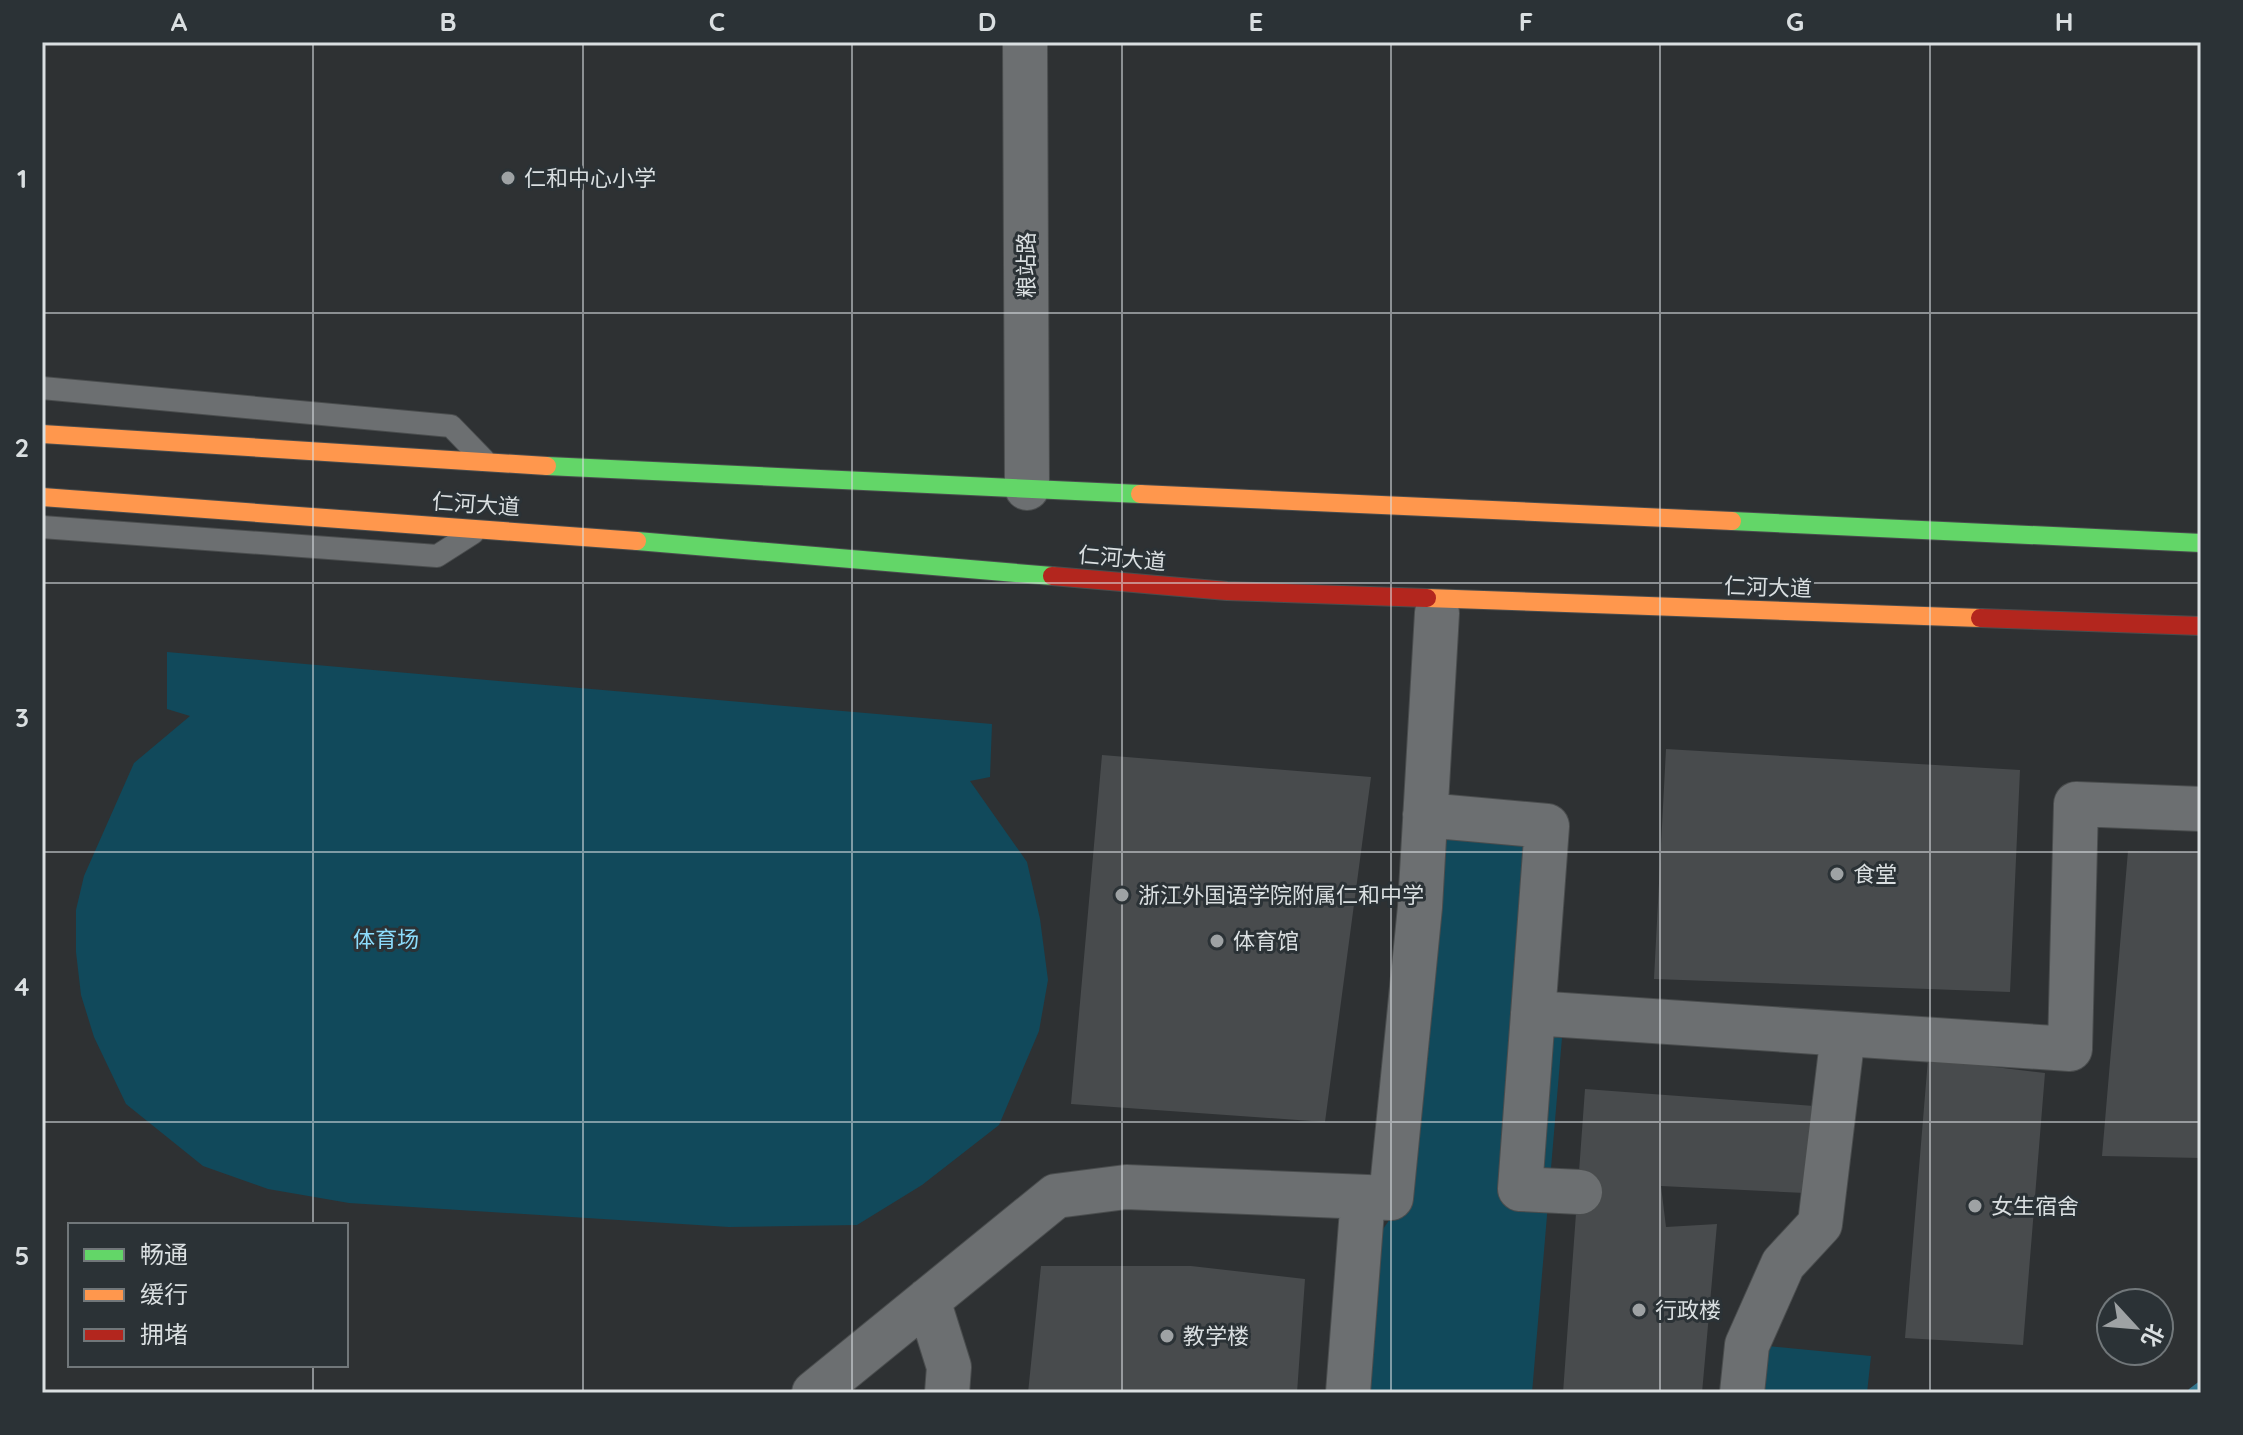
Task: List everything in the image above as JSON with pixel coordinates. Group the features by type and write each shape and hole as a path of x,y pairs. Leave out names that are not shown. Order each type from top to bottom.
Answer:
{"main road":[{"name":"仁河大道","path":"42,434 414,460 484,460 2201,543"},
{"name":"仁河大道","path":"42,497 482,528 1227,591 2201,626"}],"street":[{"name":"粮站路","path":"1025,42 1027,488"},
{"path":"814,1393 1056,1196 1126,1187 1391,1198 1420,907 1437,613"},
{"path":"1533,1013 2070,1049 2076,804 2201,809"},
{"path":"1425,815 1547,826 1520,1189 1580,1192"},
{"path":"1742,1393 1747,1345 1783,1264 1820,1224 1843,1034"},
{"path":"1348,1393 1363,1197"},
{"path":"928,1300 949,1367 947,1393"}],"lane":[{"path":"42,388 451,426 484,460"},
{"path":"42,527 437,556 482,528"}],"green space":[{"name":"体育场","path":"167,652 992,724 990,777 970,781 1027,862 1040,919 1048,980 1039,1031 999,1125 922,1185 857,1225 729,1227 349,1203 268,1189 203,1166 126,1104 94,1037 81,995 76,952 76,910 84,876 134,763 190,716 167,709"},
{"path":"1447,837 1531,842 1517,1019 1563,1026 1532,1393 1359,1393 1370,1248 1410,1190"},
{"path":"1768,1346 1871,1356 1867,1393 1763,1393"}],"building":[{"name":"食堂","path":"1666,749 2020,770 2010,992 1654,979"},
{"name":"体育馆","path":"1102,755 1371,777 1325,1122 1071,1104"},
{"path":"2128,851 2201,852 2201,1158 2102,1156"},
{"name":"女生宿舍","path":"1928,1059 2045,1073 2023,1345 1905,1338"},
{"name":"行政楼","path":"1585,1089 1814,1106 1805,1193 1661,1186 1666,1227 1717,1224 1702,1393 1563,1393"},
{"name":"教学楼","path":"1041,1266 1191,1266 1305,1279 1297,1393 1028,1393"}],"waterway":[{"path":"2193,1393 2201,1387"}],"traffic: fast":[{"path":"547,466 1140,494"},
{"path":"1732,521 2201,543"},
{"path":"637,541 1052,576"}],"traffic: slow":[{"path":"42,434 547,466"},
{"path":"1140,494 1732,521"},
{"path":"42,497 637,541"},
{"path":"1427,598 1980,618"}],"traffic: jam":[{"path":"1052,576 1227,591 1427,598"},
{"path":"1980,618 2201,626"}],"place":[{"name":"仁和中心小学","path":"508,178"},
{"name":"食堂","path":"1837,874"},
{"name":"浙江外国语学院附属仁和中学","path":"1122,895"},
{"name":"体育馆","path":"1217,941"},
{"name":"女生宿舍","path":"1975,1206"},
{"name":"行政楼","path":"1639,1310"},
{"name":"教学楼","path":"1167,1336"}]}
